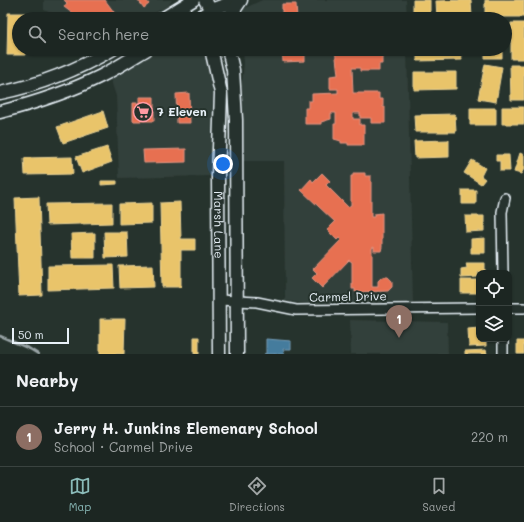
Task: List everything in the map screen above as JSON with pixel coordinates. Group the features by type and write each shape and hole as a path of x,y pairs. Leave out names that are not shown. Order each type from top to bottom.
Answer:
{"main road":[{"path":"211,10 238,0"},
{"path":"233,12 241,0"},
{"path":"173,12 190,1 194,12"},
{"path":"0,94 24,88 61,74 98,56"},
{"path":"0,112 35,103 65,92 102,76 135,56"},
{"name":"Marsh Lane","path":"213,56 221,94 218,176 219,354"},
{"name":"Marsh Lane","path":"230,56 233,70 236,120 237,354"}],"street":[{"path":"503,270 502,212 505,198"},
{"name":"Carmel Drive","path":"219,300 257,302 296,310 476,308"},
{"path":"512,308 524,308"},
{"path":"503,342 503,354"}],"shaded area":[{"path":"44,0 172,0 168,6 156,12 49,12 44,10"},
{"path":"262,0 406,0 407,12 241,12 241,10"},
{"path":"146,56 205,56 213,94 212,176 119,178 116,96 109,75"},
{"path":"243,56 407,56 413,302 307,304 285,301 284,161 241,161 243,114 241,92"},
{"path":"350,320 447,322 448,354 351,354"}],"building: Homes":[{"path":"413,0 430,0 430,12 413,12"},
{"path":"471,0 472,12 437,12 436,1"},
{"path":"485,0 524,0 524,17 512,17 512,12 485,12"},
{"path":"8,13 12,13 12,55 7,55"},
{"path":"512,23 524,23 524,59 511,59"},
{"path":"417,56 462,56 462,60 417,61"},
{"path":"485,56 502,56 502,58 485,58"},
{"path":"485,64 502,67 496,102 478,99"},
{"path":"510,65 524,65 524,100 511,100"},
{"path":"414,72 456,72 456,89 414,90"},
{"path":"502,107 524,107 524,124 502,124"},
{"path":"470,108 496,108 496,125 470,125"},
{"path":"103,111 108,128 63,143 57,127"},
{"path":"455,114 456,132 415,132 414,115"},
{"path":"449,140 449,157 415,158 414,141"},
{"path":"107,147 112,162 82,173 76,157"},
{"path":"520,153 524,155 524,169 521,174 514,172"},
{"path":"496,155 509,155 510,171 500,171 500,161 496,161"},
{"path":"72,157 73,174 25,175 24,158"},
{"path":"472,160 485,168 481,176 485,179 481,184 464,173"},
{"path":"101,181 117,181 117,184 101,185"},
{"path":"462,190 476,190 476,204 462,204"},
{"path":"39,197 42,295 19,296 15,198"},
{"path":"180,202 181,239 195,239 195,250 181,250 181,287 162,287 160,203"},
{"path":"112,203 112,223 47,225 46,204"},
{"path":"152,203 152,223 119,224 119,204"},
{"path":"465,216 484,216 484,231 466,232"},
{"path":"104,232 127,232 128,257 105,258"},
{"path":"95,233 95,258 72,258 71,234"},
{"path":"485,238 485,253 471,253 471,239"},
{"path":"466,263 485,263 485,270 476,270 476,277 461,278 461,269 467,268"},
{"path":"113,265 114,288 48,290 48,266"},
{"path":"153,265 154,287 120,288 119,266"},
{"path":"461,280 476,280 476,293 461,293"},
{"path":"100,319 125,319 124,354 100,354"},
{"path":"476,328 476,342 486,342 486,346 469,347 468,329"},
{"path":"194,337 199,337 199,354 194,354"},
{"path":"517,341 524,341 524,354 517,354"},
{"path":"486,350 487,354 465,354 465,351"}],"building: Shops":[{"path":"64,0 105,0 114,12 71,12 64,7 67,3"},
{"path":"138,0 146,0 149,4 144,8"},
{"path":"282,4 296,4 297,12 282,12"},
{"path":"283,56 305,56 305,61 283,62"},
{"path":"336,56 382,56 382,64 379,64 379,71 360,71 360,68 352,68 353,93 379,93 379,99 383,99 383,107 385,107 385,123 371,123 371,118 360,118 360,113 353,113 353,119 360,119 360,125 364,125 364,145 348,145 348,143 341,143 341,141 334,139 336,113 331,113 331,119 321,122 321,124 305,124 305,108 308,108 308,101 312,101 312,94 338,93 338,89 330,89 330,76 338,75"},
{"path":"189,93 190,123 177,123 176,94"},
{"name":"7 Eleven","path":"139,97 154,97 154,121 133,121 133,103 139,103"},
{"path":"186,149 186,162 144,163 143,150"},
{"path":"322,173 330,181 326,185 348,207 351,205 351,176 353,176 353,173 365,173 365,176 371,176 371,217 374,217 374,214 382,213 381,251 374,251 374,247 372,248 372,287 378,287 378,281 382,277 388,277 392,281 392,287 388,291 355,292 355,289 352,289 352,262 349,260 322,288 312,278 317,273 313,269 341,240 339,238 337,240 327,230 335,222 301,190 311,179 313,182"}],"building: Public":[{"path":"266,339 291,341 291,349 283,349 284,354 266,354"}],"waterway":[{"path":"0,336 38,354"}],"place":[{"name":"7 Eleven","path":"143,112"},
{"name":"Jerry H. Junkins Elemenary School","path":"399,338"}]}
